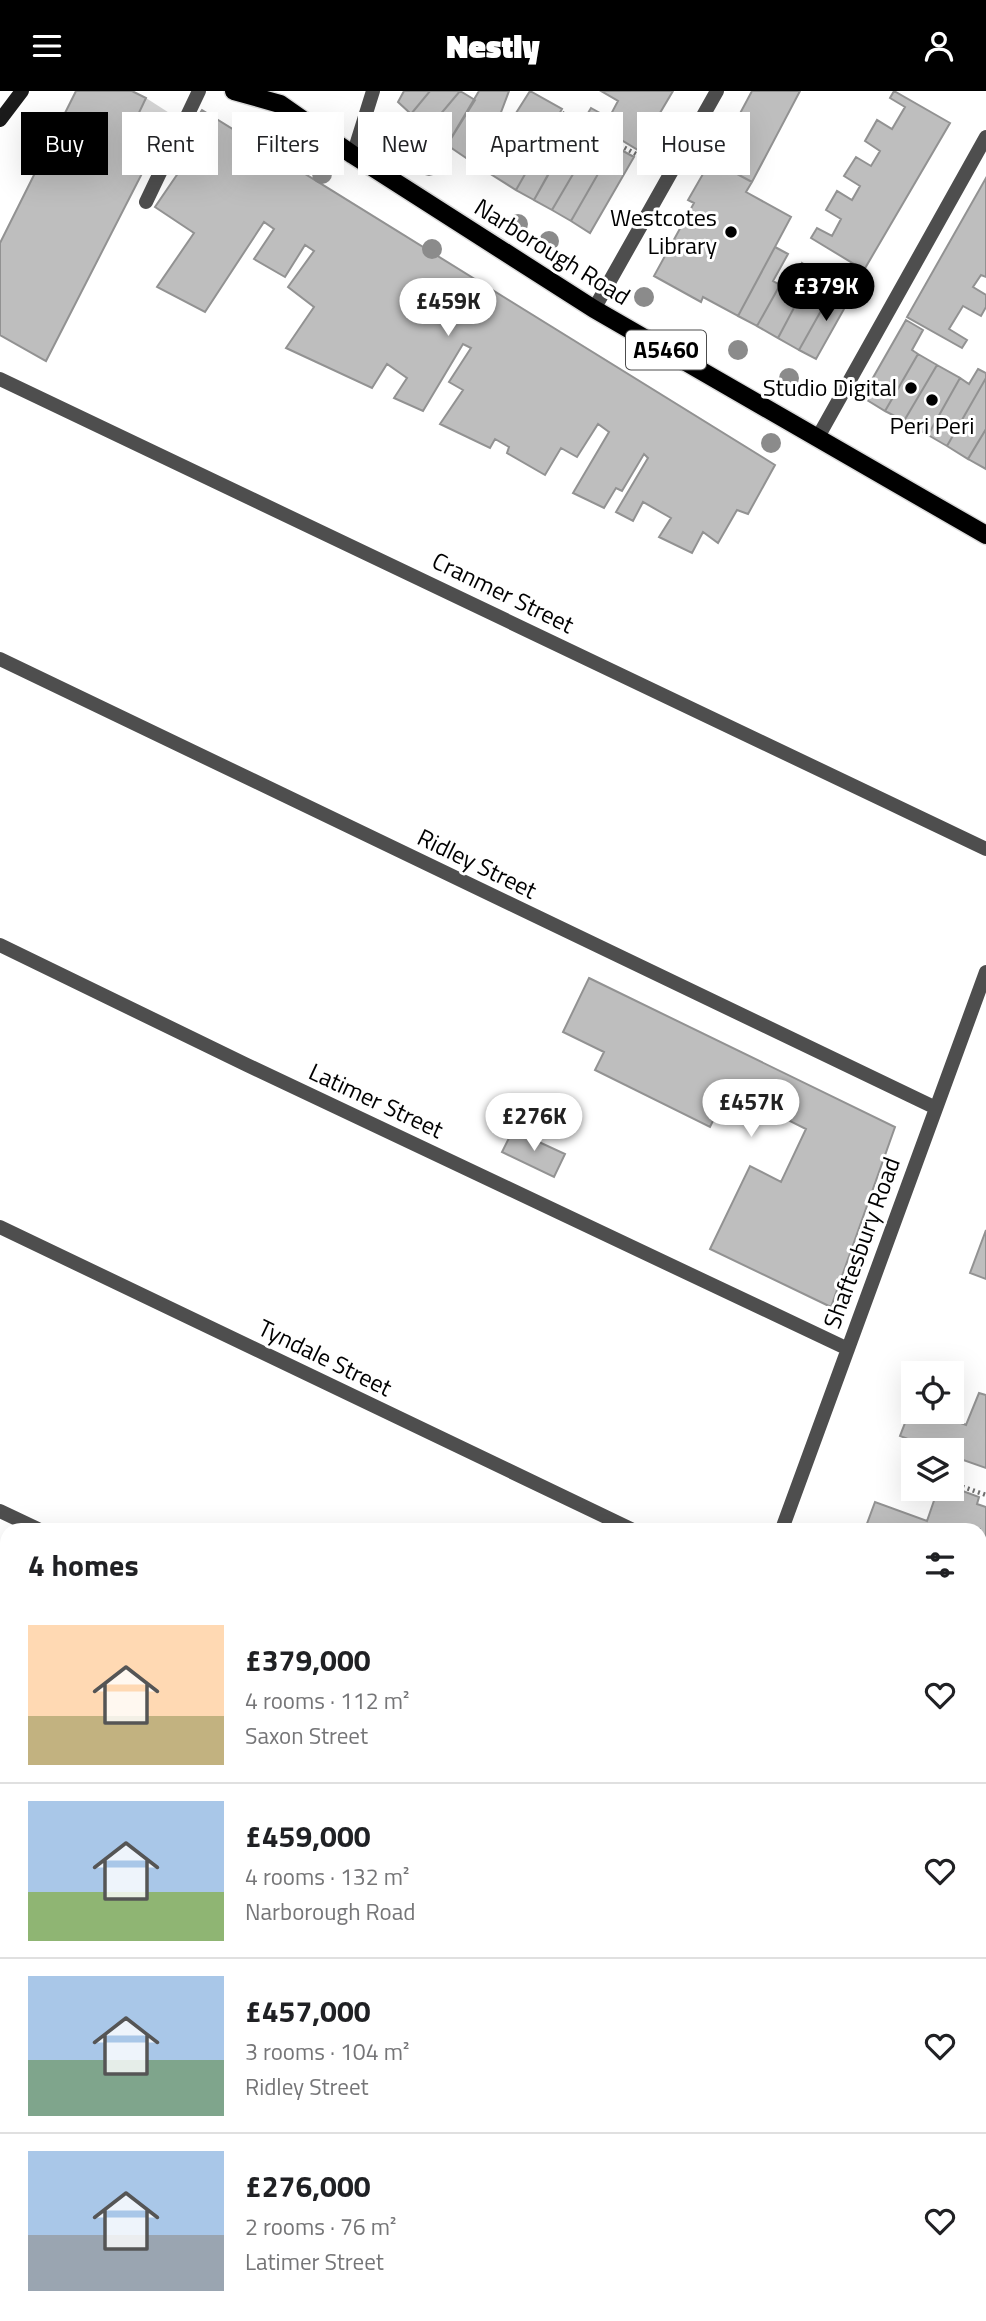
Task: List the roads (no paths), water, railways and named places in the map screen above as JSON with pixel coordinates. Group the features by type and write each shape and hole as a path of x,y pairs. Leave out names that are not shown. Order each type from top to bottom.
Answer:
{"main road":[{"name":"Narborough Road","path":"234,91 275,98 353,155 594,309 986,535"}],"street":[{"path":"0,120 22,91"},
{"path":"146,202 199,91"},
{"path":"353,155 373,91"},
{"path":"594,309 716,91"},
{"path":"818,437 986,137"},
{"name":"Cranmer Street","path":"0,379 986,849"},
{"name":"Ridley Street","path":"0,659 936,1108"},
{"name":"Latimer Street","path":"0,945 259,1071 848,1349"},
{"name":"Shaftesbury Road","path":"784,1523 986,972"},
{"name":"Tyndale Street","path":"0,1227 618,1523"},
{"path":"0,1511 25,1523"}],"place":[{"name":"Westcotes Library","path":"731,232"},
{"name":"Studio Digital","path":"911,388"},
{"name":"Peri Peri","path":"932,400"}]}
